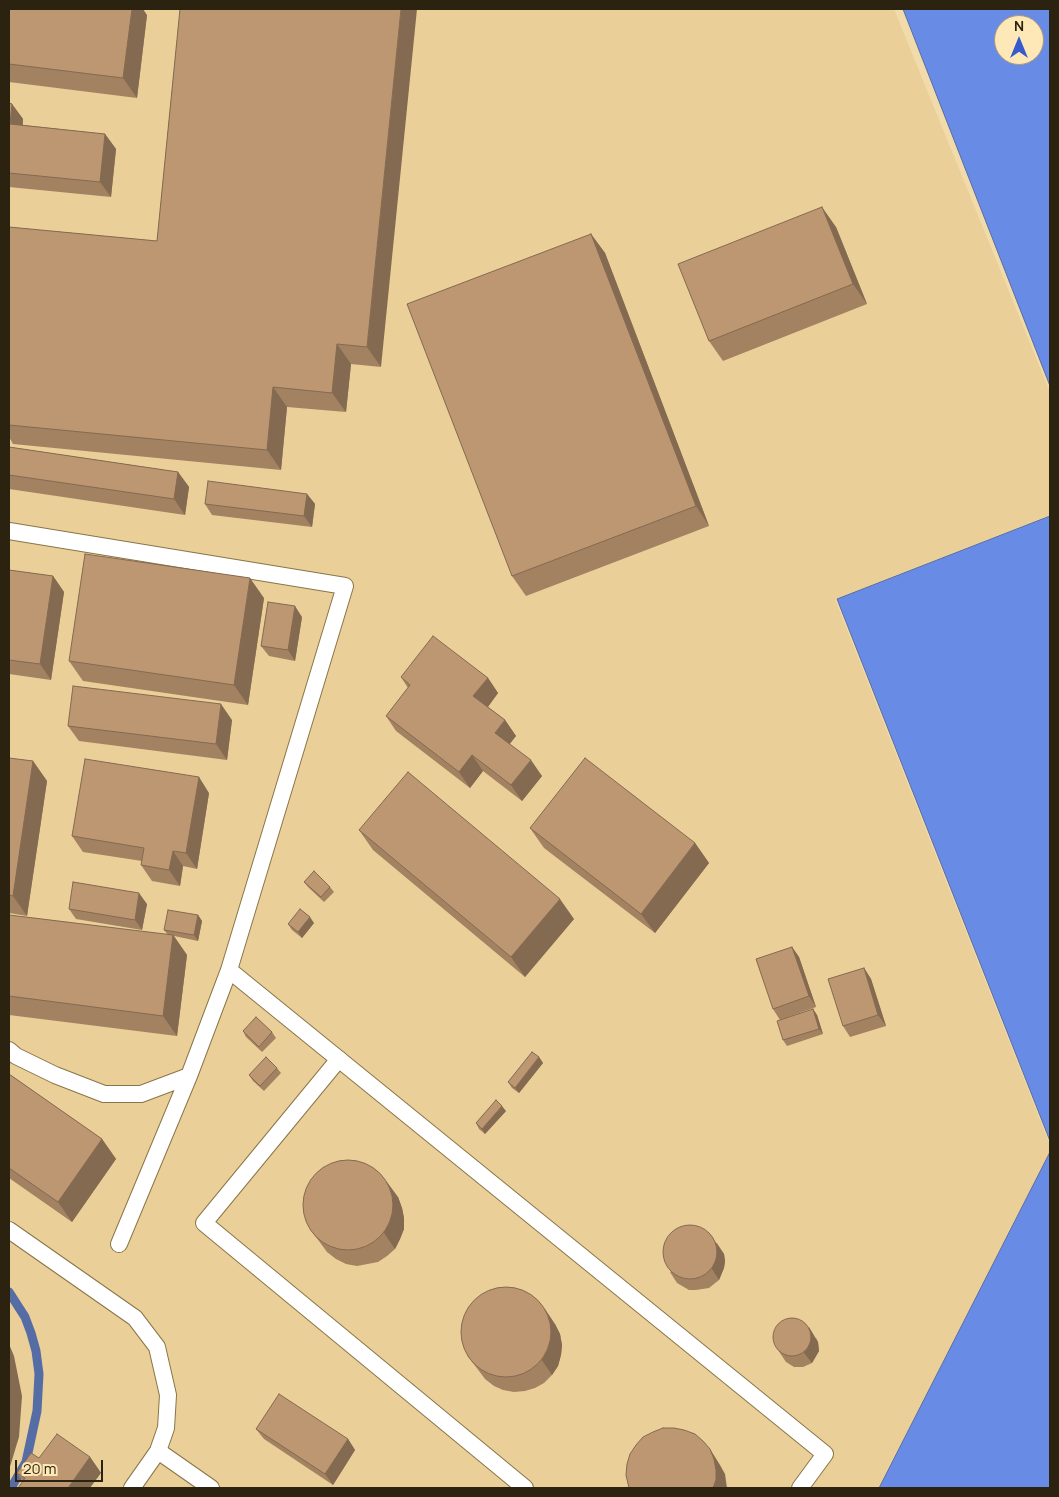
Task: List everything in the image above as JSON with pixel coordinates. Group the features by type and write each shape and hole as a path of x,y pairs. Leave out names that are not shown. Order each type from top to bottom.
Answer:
{"lane":[{"path":"9,531 345,586 229,970 189,1076 119,1244"},
{"path":"229,970 825,1454 800,1488"},
{"path":"9,1050 16,1056 55,1075 104,1094 141,1094 189,1076"},
{"path":"339,1059 204,1223 524,1488"},
{"path":"9,1230 135,1318 157,1347 168,1395 166,1428 158,1452 132,1488"},
{"path":"158,1452 211,1488"}],"shaded area":[{"path":"9,9 894,9 1050,392 1050,515 835,599 1050,1145 1050,1152 878,1488 9,1488"}],"water":[{"path":"903,9 1050,9 1050,386"},
{"path":"1050,516 1050,1141 837,599"},
{"path":"1050,1152 1050,1488 879,1488"}],"building":[{"path":"9,9 132,9 123,78 9,64"},
{"path":"180,9 401,9 367,347 337,344 332,393 273,387 267,450 9,425 9,227 157,241"},
{"path":"9,103 12,104 10,124 105,134 100,182 9,173"},
{"path":"822,207 853,284 709,341 678,264"},
{"path":"591,234 696,506 512,576 407,304"},
{"path":"9,447 178,472 174,499 9,475"},
{"path":"208,481 307,494 304,516 205,504"},
{"path":"85,554 250,578 234,685 69,661"},
{"path":"9,570 53,576 40,664 9,660"},
{"path":"268,602 295,606 288,650 261,646"},
{"path":"433,636 488,678 473,696 505,720 495,733 531,760 511,785 472,755 459,772 386,716 410,685 401,677"},
{"path":"73,686 221,704 216,744 68,726"},
{"path":"9,758 33,761 13,896 9,895"},
{"path":"585,758 695,843 641,914 530,828"},
{"path":"85,759 199,777 186,853 173,851 169,870 141,865 144,848 72,836"},
{"path":"408,772 560,899 511,957 359,830"},
{"path":"314,871 330,887 321,897 304,882"},
{"path":"73,882 139,893 135,920 69,909"},
{"path":"300,909 310,917 298,932 288,924"},
{"path":"168,910 198,915 194,935 164,930"},
{"path":"9,915 173,935 163,1016 9,996"},
{"path":"792,947 809,996 773,1009 756,959"},
{"path":"864,968 878,1015 843,1026 828,979"},
{"path":"813,1009 819,1029 783,1040 777,1021"},
{"path":"256,1017 272,1032 259,1047 243,1031"},
{"path":"532,1052 539,1057 515,1088 508,1082"},
{"path":"266,1057 277,1068 260,1086 249,1075"},
{"path":"9,1074 102,1139 58,1202 9,1168"},
{"path":"496,1100 502,1106 482,1129 476,1123"},
{"path":"348,1160 365,1164 380,1173 389,1188 393,1205 389,1222 380,1237 365,1246 348,1250 331,1246 316,1237 307,1222 303,1205 307,1188 316,1173 331,1164"},
{"path":"685,1225 695,1225 705,1229 713,1237 717,1252 713,1267 705,1275 695,1279 685,1279 675,1275 667,1267 663,1257 663,1247 667,1237 675,1229"},
{"path":"506,1287 523,1291 538,1300 547,1315 551,1332 547,1349 538,1364 523,1373 506,1377 489,1373 474,1364 465,1349 461,1332 465,1315 474,1300 489,1291"},
{"path":"792,1318 799,1319 805,1324 810,1330 810,1344 805,1350 799,1355 792,1356 785,1355 779,1350 774,1344 773,1337 774,1330 779,1324 785,1319"},
{"path":"279,1394 348,1439 325,1474 256,1429"},
{"path":"663,1428 674,1428 695,1434 710,1449 716,1470 716,1480 713,1488 629,1488 626,1475 630,1454 643,1437"},
{"path":"57,1434 90,1457 68,1488 18,1488 25,1478 17,1473 31,1453 39,1458"}],"waterway":[{"path":"9,1292 25,1317 31,1333 39,1374 37,1411 26,1462 11,1488"}]}
